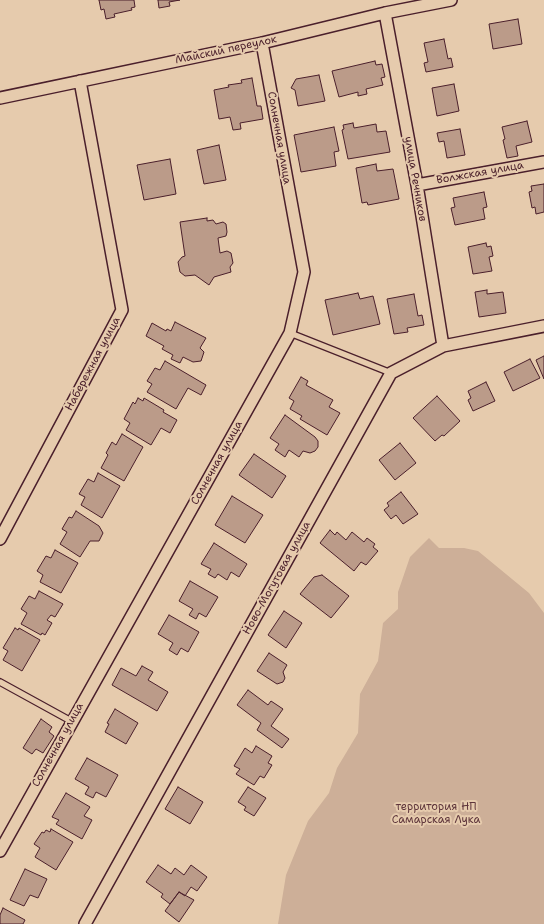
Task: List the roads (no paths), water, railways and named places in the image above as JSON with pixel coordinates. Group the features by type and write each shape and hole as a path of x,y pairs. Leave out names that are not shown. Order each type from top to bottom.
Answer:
{"street":[{"name":"Майский переулок","path":"0,98 262,43 385,13 451,0"},
{"name":"улица Речников","path":"385,13 417,185 442,346"},
{"name":"Солнечная улица","path":"0,851 71,721 290,333 304,272 262,43"},
{"name":"Набережная улица","path":"0,539 122,310 80,81"},
{"name":"Волжская улица","path":"417,185 544,162"},
{"path":"391,373 442,346 544,326"},
{"name":"Ново-Могутовая улица","path":"85,924 391,373"}],"lane":[{"path":"290,333 391,373"},
{"path":"0,682 71,721"}],"park label":[{"name":"территория НП Самарская Лука","path":"436,813"}]}
